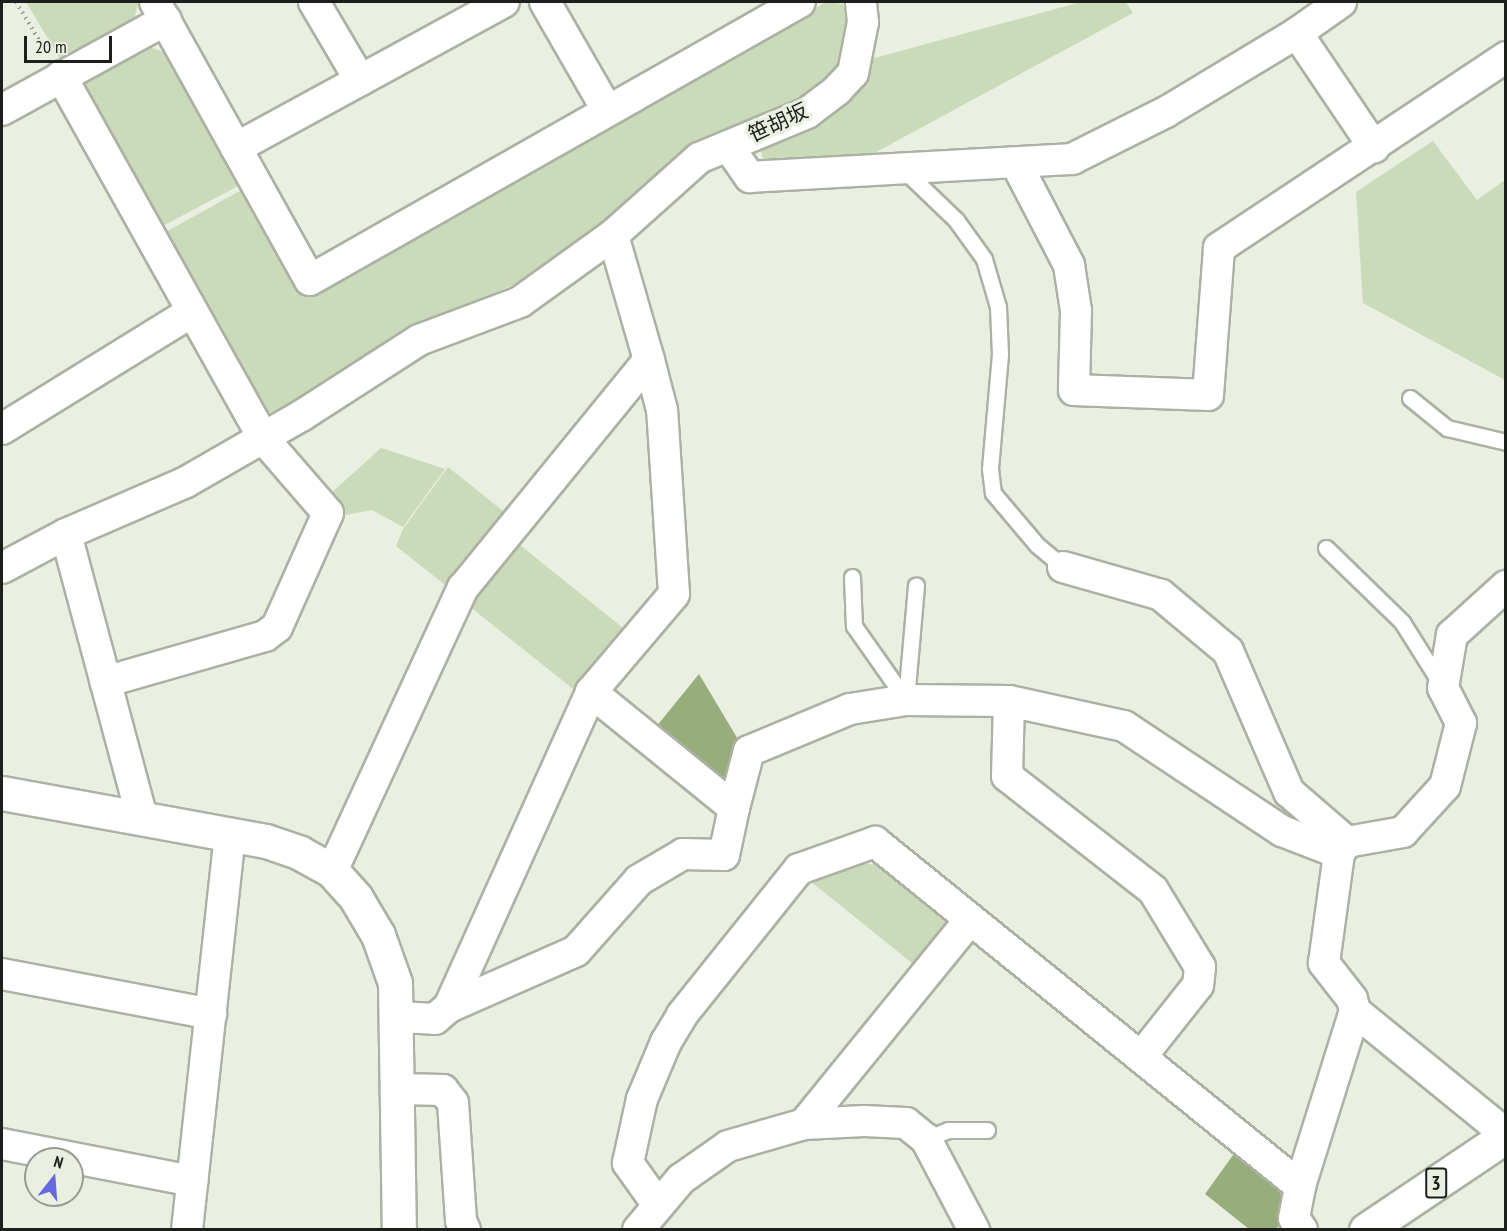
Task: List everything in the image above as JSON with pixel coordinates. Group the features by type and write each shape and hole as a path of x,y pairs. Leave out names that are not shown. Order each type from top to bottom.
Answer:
{"street":[{"path":"314,2 360,80"},
{"path":"236,148 504,2"},
{"path":"545,2 607,110"},
{"path":"2,110 62,76 160,11 310,280 800,2"},
{"name":"笹胡坂","path":"2,568 66,534 186,482 262,438 419,340 520,302 613,235 699,158 807,113 837,90 853,73 859,54 861,2"},
{"path":"728,146 750,177 902,168 1017,165 1072,159 1166,112 1297,33 1341,2"},
{"path":"1297,33 1374,147"},
{"path":"1017,165 1069,265 1076,311 1074,390 1208,395 1219,248 1506,57"},
{"path":"62,76 190,313 262,438 328,513 278,627 265,636 105,681"},
{"path":"449,1007 591,692 674,594 662,410 613,235"},
{"path":"2,429 190,313"},
{"path":"332,871 463,588 649,360"},
{"path":"66,534 142,818"},
{"path":"1063,567 1161,595 1228,651 1289,792 1343,848"},
{"path":"399,1017 435,1019 449,1007 576,951 639,880 683,854 724,855 749,751 850,709 906,700 1009,701 1124,726 1282,831 1343,848 1403,832 1445,786 1461,723 1443,688 1452,635 1506,586"},
{"path":"591,692 734,808"},
{"path":"1009,701 1007,776 1153,890 1200,967 1198,985 1141,1057"},
{"path":"2,793 266,841 300,853 332,871 356,898 378,935 395,983 399,1017 399,1230"},
{"path":"187,1230 230,834"},
{"path":"658,1205 628,1163 654,1067 682,1015 799,869 875,842 1300,1186"},
{"path":"1302,1230 1294,1218 1300,1186 1355,1011 1352,999 1324,963 1343,848"},
{"path":"804,1124 970,920"},
{"path":"2,974 211,1014"},
{"path":"1355,1011 1506,1135"},
{"path":"400,1089 443,1090 453,1102 461,1221 465,1230"},
{"path":"638,1230 681,1179 728,1146 804,1124 906,1123 926,1138 974,1230"},
{"name":"3","path":"1366,1230 1506,1135"},
{"path":"2,1144 192,1181"}],"lane":[{"path":"902,168 956,220 984,258 998,319 1000,354 990,469 993,493 1037,545 1063,567"},
{"path":"1410,398 1447,428 1506,442"},
{"path":"1326,548 1401,622 1443,688"},
{"path":"852,577 854,626 906,700"},
{"path":"906,700 916,585"},
{"path":"926,1138 948,1130 987,1130"}],"path":[{"path":"16,2 62,76"}],"shaded area":[{"path":"26,2 138,2 134,21 62,62"},
{"path":"826,2 843,4 847,18 845,48 837,69 806,96 686,149 591,237 515,284 412,328 300,403 268,413 258,407 162,234 245,188 308,296"},
{"path":"1081,2 1126,2 1133,13 854,164 765,168 760,146 864,81 871,59"},
{"path":"149,47 170,54 242,184 157,229 82,97 85,82"},
{"path":"1433,141 1477,200 1505,180 1505,380 1363,303 1356,192"},
{"path":"381,448 445,469 403,527 372,510 346,515 329,495"},
{"path":"448,467 508,515 449,588 396,546 403,529"},
{"path":"520,545 623,628 577,692 469,606"},
{"path":"699,674 739,741 729,776 720,779 656,727"},
{"path":"859,862 881,866 955,923 918,968 809,880"},
{"path":"1236,1151 1278,1185 1284,1206 1277,1229 1249,1229 1205,1194"}]}
